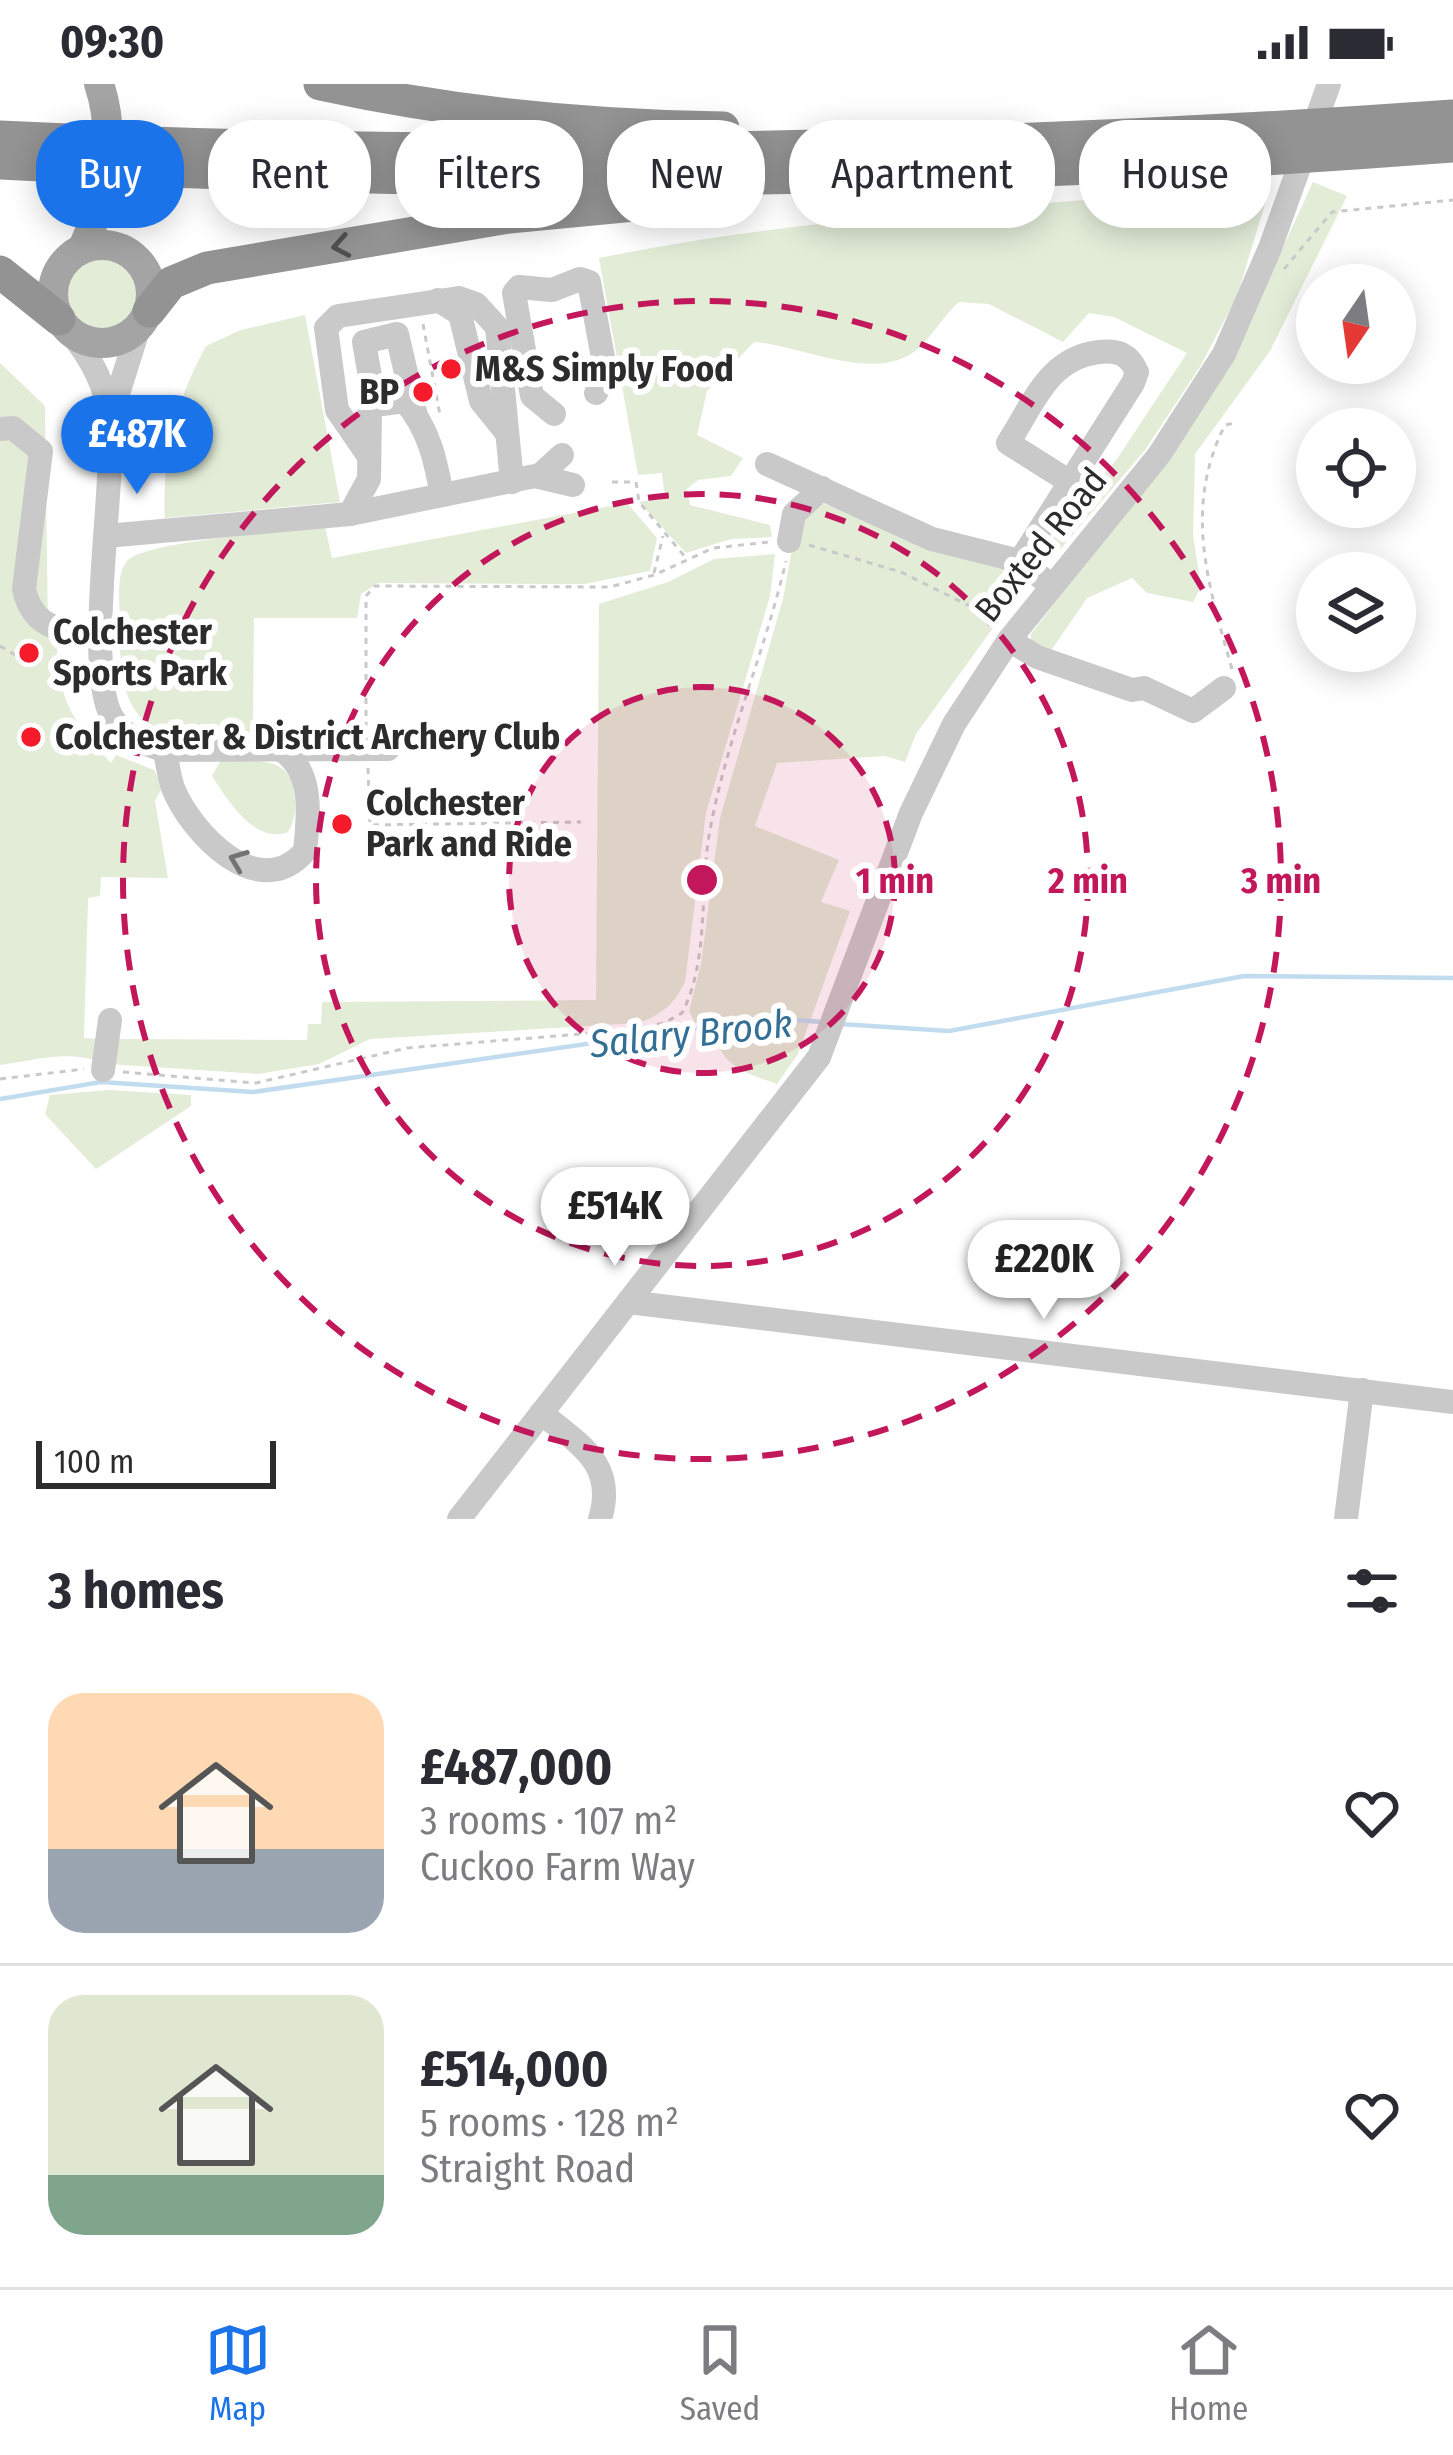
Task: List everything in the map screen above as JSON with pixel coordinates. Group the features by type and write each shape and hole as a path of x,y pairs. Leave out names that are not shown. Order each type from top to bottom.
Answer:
{"highway":[{"path":"320,84 407,103 570,121 1079,147"},
{"path":"1271,138 1453,116"},
{"path":"0,136 697,150 1079,151"},
{"path":"1271,149 1453,146"},
{"path":"0,163 377,177 762,176 1079,156"},
{"path":"144,319 171,283 207,268 596,206 1079,159"},
{"path":"0,272 58,314"}],"main road":[{"path":"86,228 56,276 54,304 58,314 105,344 144,319 150,281 144,267 121,248 113,228"},
{"path":"73,248 121,248"}],"street":[{"name":"Boxted Road","path":"459,1519 828,1034 911,813 954,724 1009,640 1159,455 1224,353 1278,226 1326,91"},
{"path":"554,414 532,396 514,293 527,286 552,290 580,279 589,282 606,374 596,393"},
{"path":"368,455 337,410 326,328 338,316 459,298 476,304 497,327 506,432 529,478"},
{"path":"58,314 99,375 110,421 102,680 114,722 132,738 165,750 388,749"},
{"path":"110,421 144,319"},
{"path":"350,514 369,479 375,405 364,341 397,334 428,416 442,495"},
{"path":"1020,561 1073,484 1137,372 1116,351 1072,356 1057,369 1008,443 1073,484"},
{"path":"375,405 405,401 428,416"},
{"path":"0,429 13,428 40,452 24,589 28,609 41,622 63,631 102,632"},
{"path":"529,478 562,455"},
{"path":"767,464 932,539 1020,561 1052,586"},
{"path":"106,536 350,514 529,478 573,485"},
{"path":"790,542 794,514 822,488"},
{"path":"1009,640 1037,657 1132,690 1144,688 1193,711 1224,688"},
{"path":"165,750 173,788 220,855 244,866 278,868 305,851 308,826 305,781 296,759 280,749"},
{"path":"103,1070 110,1020"},
{"path":"628,1302 1453,1402"},
{"path":"1346,1519 1362,1390"},
{"path":"541,1413 600,1463 607,1494 600,1519"}],"path":[{"path":"1270,285 1332,212 1453,200"},
{"path":"58,314 73,248"},
{"path":"423,322 428,416"},
{"path":"1224,688 1233,673 1211,601 1198,520 1212,451 1225,425 1234,423"},
{"path":"612,482 636,482 638,502 687,560"},
{"path":"654,575 663,535"},
{"path":"0,1079 76,1068 256,1084 407,1048 630,1030 664,1023 682,1013 696,968 709,832 743,694 774,613 790,542"},
{"path":"366,636 366,596 375,586 610,587 654,575 713,548 790,542 856,555 946,592 1004,623 1009,640"},
{"path":"0,646 23,660"},
{"path":"370,825 581,822"}],"green space":[{"path":"1313,182 1347,196 1313,264 1296,264 1296,299 1270,351 1195,454 1193,535 1201,587 1193,602 1147,593 1132,578 1087,598 1050,652 1031,644 1031,634 1103,540 1251,317"},
{"path":"1079,201 1079,228 1258,228 1237,296 1201,365 1145,450 1053,558 1042,553 1117,459 1187,353 1114,317 1089,313 1063,342 989,304 959,302 921,346 904,358 884,363 862,364 754,342 707,391 697,435 743,458 731,476 698,480 687,489 690,505 770,525 772,537 731,539 686,553 639,502 665,497 662,473 638,475 599,258 790,228 1055,228 1055,203"},
{"path":"103,258 129,268 139,294 129,320 103,330 77,320 67,294 77,268"},
{"path":"305,315 340,502 165,518 173,429 206,346 241,330"},
{"path":"0,363 45,406 48,639 57,641 64,694 77,722 111,763 116,755 154,770 163,786 155,801 168,878 101,877 100,896 88,898 84,1038 99,1039 100,1062 63,1056 0,1065"},
{"path":"627,503 657,538 650,571 584,584 378,583 361,594 357,618 254,618 253,719 265,720 265,738 173,733 152,726 137,713 127,693 121,663 120,581 128,560 141,553 220,538 325,527 332,558"},
{"path":"821,503 1010,568 1019,592 916,734 905,762 885,756 777,763 755,826 839,860 821,902 850,911 798,1054 777,1084 732,1064 719,1047 713,1021 695,1023 689,1011 701,964 720,818 783,599 796,526"},
{"path":"775,554 770,596 706,813 685,982 666,1008 638,1023 370,1039 319,1064 258,1074 108,1064 111,1039 307,1040 308,1024 321,1024 322,1002 596,1000 599,604 668,582 714,559"},
{"path":"221,760 267,762 285,772 295,804 288,832 265,832 244,818 212,776"},
{"path":"109,1090 191,1095 191,1106 96,1169 45,1114 50,1095"}],"waterway":[{"name":"Salary Brook","path":"840,1024 949,1031 1244,976 1453,978"},
{"name":"Salary Brook","path":"0,1099 101,1082 253,1092 767,1018 823,1022"}],"place":[{"name":"M&S Simply Food","path":"451,369"},
{"name":"BP","path":"423,392"},
{"name":"Colchester Sports Park","path":"29,653"},
{"name":"Colchester & District Archery Club","path":"31,737"},
{"name":"Colchester Park and Ride","path":"342,824"}]}
